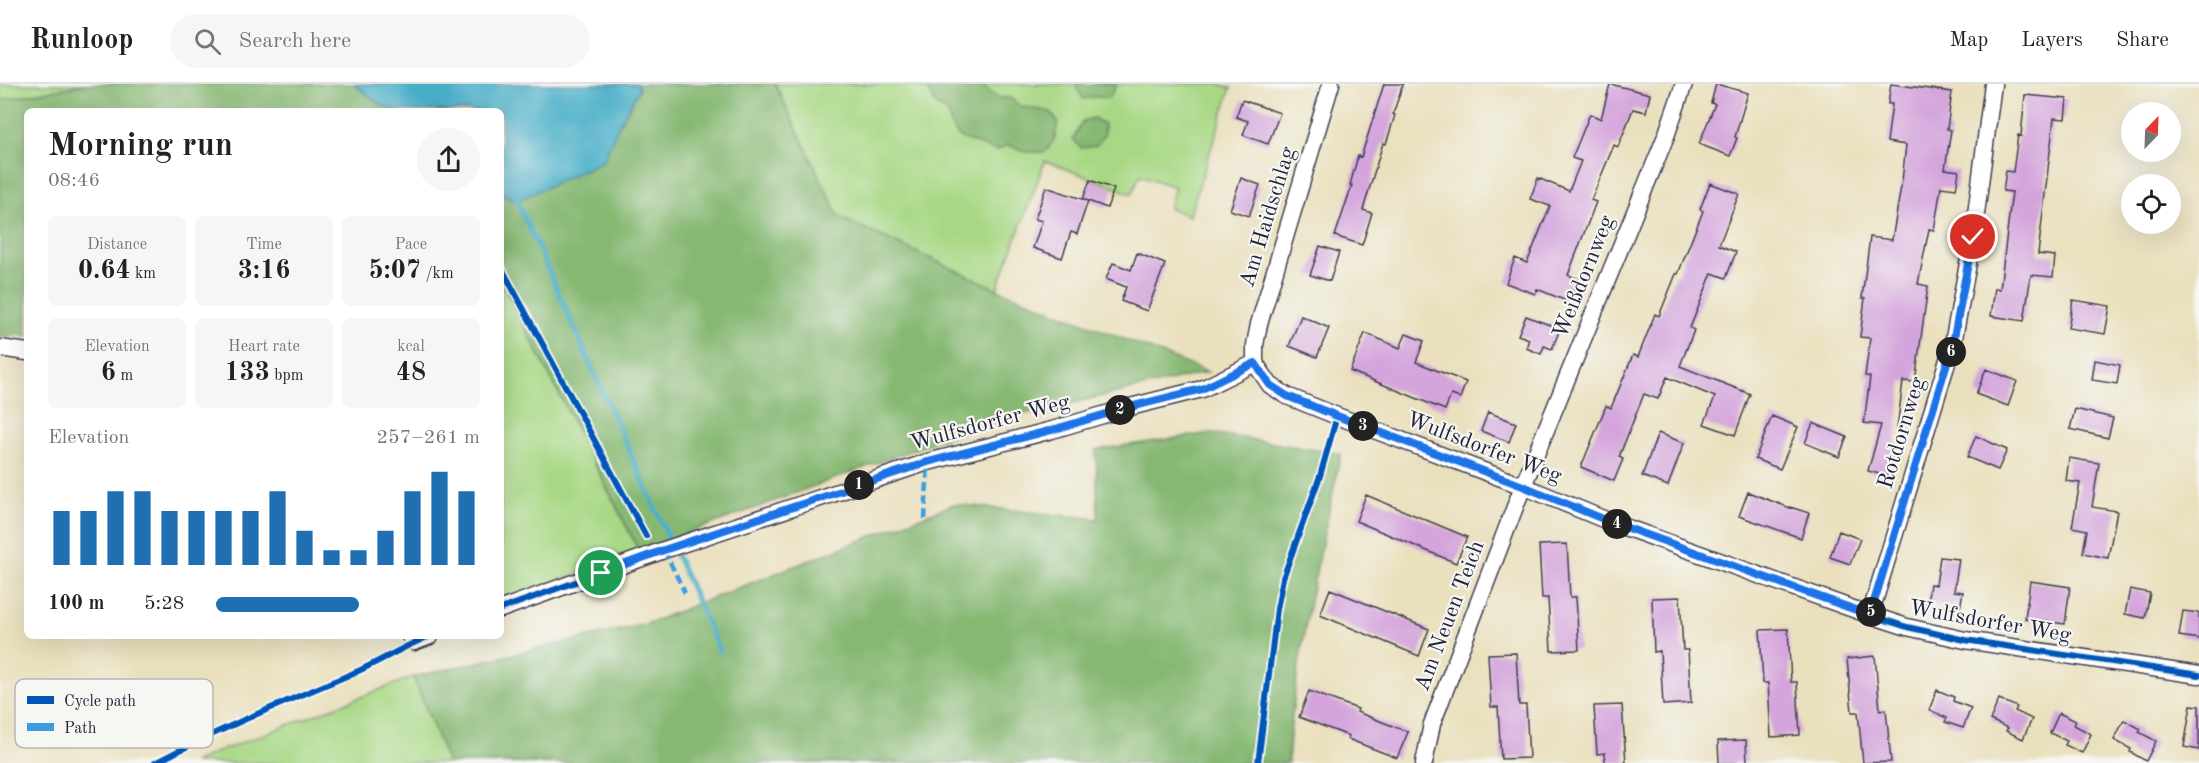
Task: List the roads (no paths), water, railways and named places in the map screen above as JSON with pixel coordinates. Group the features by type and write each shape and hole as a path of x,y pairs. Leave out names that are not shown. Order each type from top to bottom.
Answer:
{"street":[{"name":"Am Haidschlag","path":"1255,363 1255,345 1260,324 1331,84"},
{"name":"Weißdornweg","path":"1523,486 1666,136 1684,84"},
{"name":"Rotdornweg","path":"1870,615 1953,343 1973,237 1993,84"},
{"path":"0,348 24,352"},
{"name":"Wulfsdorfer Weg","path":"504,608 664,550 928,462 1202,389 1255,363 1270,385 1287,396 1608,521 1870,615 1907,627 1965,640 2199,675"},
{"name":"Am Neuen Teich","path":"1430,761 1432,724 1523,486"}],"water":[{"path":"354,84 637,84 639,89 603,161 517,201 504,194 504,108 390,108 381,105"}],"waterway":[{"path":"517,201 720,652"}]}
